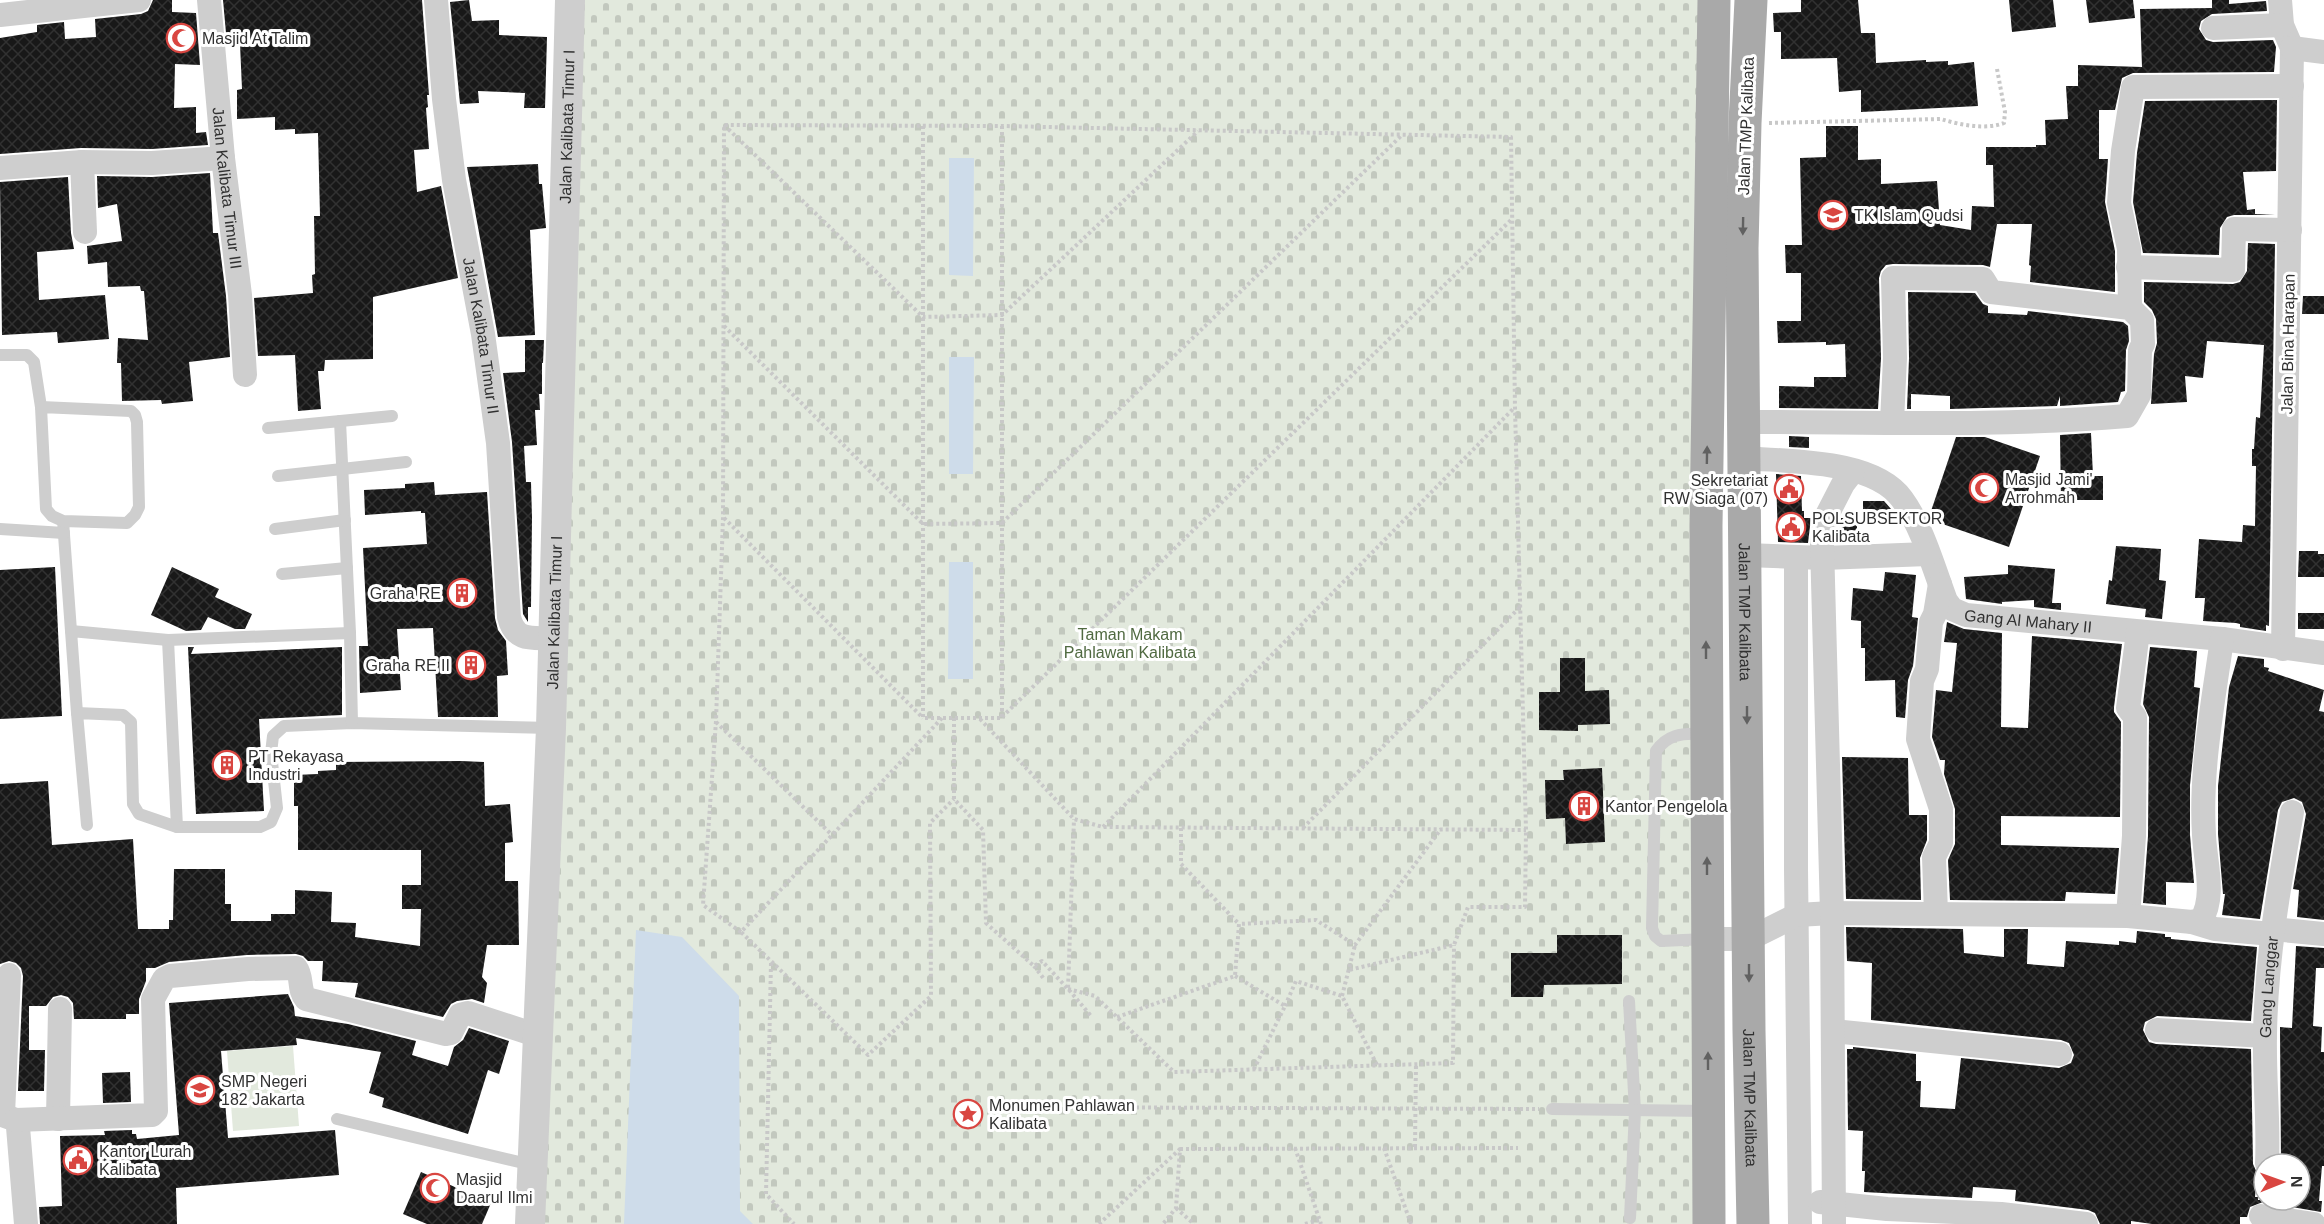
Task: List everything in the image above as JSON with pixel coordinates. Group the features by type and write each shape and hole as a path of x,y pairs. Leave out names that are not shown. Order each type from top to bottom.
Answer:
{"main road":[{"name":"Jalan TMP Kalibata","path":"1709,1224 1706,526 1714,0"},
{"name":"Jalan TMP Kalibata","path":"1751,0 1742,248 1749,1031 1753,1224"},
{"path":"1706,526 1712,534 1728,538 1739,537 1746,543"},
{"path":"1709,1169 1720,1153 1728,1151 1742,1152 1753,1162"}],"street":[{"path":"0,15 139,0"},
{"name":"Jalan Kalibata Timur III","path":"209,0 240,295 245,375"},
{"name":"Jalan Kalibata Timur II","path":"436,0 444,99 454,180 483,334 498,443 509,617 515,632 521,636 554,638"},
{"name":"Jalan Kalibata Timur I","path":"530,1224 554,638 570,0"},
{"name":"Jalan Bina Harapan","path":"2280,0 2282,25 2292,48 2283,649"},
{"path":"2213,28 2282,25"},
{"path":"2292,48 2324,52"},
{"path":"2130,308 2128,249 2119,203 2123,151 2133,87 2292,86"},
{"path":"0,168 82,162 152,163 224,158"},
{"path":"82,162 85,232"},
{"path":"2128,267 2233,270 2234,230 2290,230"},
{"path":"1745,422 1892,422 2073,421 2127,416 2139,395 2140,350 2144,344 2142,320 2130,308 1991,292 1983,279 1893,278 1895,358 1892,422"},
{"name":"Gang Al Mahary II","path":"1745,458 1834,465 1886,484 1902,499 1952,609 1966,615 2222,639 2283,649"},
{"path":"1834,1213 1833,913 1822,544 1825,519 1843,484 1853,471"},
{"path":"1746,543 1796,557 1928,554"},
{"path":"1796,557 1799,1213 1887,1209 2086,1224"},
{"path":"1935,914 1934,857 1941,843 1941,809 1918,739 1922,681 1928,669 1931,622 1935,614 1940,584"},
{"path":"2128,916 2134,836 2135,717 2128,708 2138,632"},
{"path":"2192,922 2201,920 2206,912 2208,886 2204,836 2204,767 2222,639"},
{"path":"2283,649 2324,653"},
{"name":"Gang Langgar","path":"2267,1152 2265,1036 2272,932 2292,812"},
{"path":"1707,939 1749,939 1797,915 1833,913 2128,916 2192,922 2216,929 2324,934"},
{"path":"6,1116 58,1119 152,1115 156,1111 153,999 164,979 170,976 248,969 296,968 299,972 302,994 306,999 446,1034 451,1033 460,1015 468,1013 539,1036"},
{"path":"9,975 6,1116 26,1224"},
{"path":"58,1119 60,1009"},
{"path":"2157,1030 2265,1036"},
{"path":"1833,1031 2060,1054"},
{"path":"2261,1213 2316,1224 2324,1223"}],"lane":[{"path":"0,356 27,355 34,362 40,407 46,509 64,527 87,825"},
{"path":"0,529 127,523 139,507 135,415 131,411 40,407"},
{"path":"268,428 392,416"},
{"path":"340,421 352,723"},
{"path":"278,476 406,462"},
{"path":"275,529 345,520"},
{"path":"282,574 347,568"},
{"path":"71,631 168,640 350,633"},
{"path":"168,640 177,827"},
{"path":"77,713 123,715 131,722 134,804 139,814 177,827 260,827 271,822 277,808 271,753 273,736 284,726 352,723 551,728"},
{"path":"1700,734 1682,733 1663,741 1656,752 1652,928 1654,936 1661,941 1707,939"},
{"path":"1629,1001 1635,1111 1630,1218"},
{"path":"1552,1109 1708,1111"},
{"path":"337,1119 533,1165"}],"path":[{"path":"1745,123 1941,119 1953,123 1996,126 2004,123 2005,112 1998,69"},
{"path":"724,125 1002,126 1511,137 1515,408 1526,830 1525,907 1468,907 1454,945 1453,1063 1174,1072 1095,996 1068,989"},
{"path":"724,125 923,317 1002,315 1198,131"},
{"path":"724,125 723,518 716,722 703,905 741,932 868,1055 931,996 930,823 954,799"},
{"path":"923,126 923,718"},
{"path":"1002,126 1002,718"},
{"path":"723,326 923,524 1002,523 1402,135"},
{"path":"723,518 923,718 1002,718 1512,219"},
{"path":"1103,827 1515,408"},
{"path":"1303,828 1521,607"},
{"path":"741,932 943,718"},
{"path":"954,718 954,799 983,830 986,922 1034,966 1044,979"},
{"path":"980,718 1074,819 1103,827 1526,830"},
{"path":"716,722 832,835"},
{"path":"1068,989 1074,819"},
{"path":"1181,827 1181,864 1239,924 1235,976"},
{"path":"1377,1065 1342,996 1355,945 1440,829"},
{"path":"1239,924 1316,920 1355,945"},
{"path":"1349,970 1454,945"},
{"path":"1034,966 1042,961 1091,1016"},
{"path":"771,962 766,1194 794,1224"},
{"path":"1117,1017 1235,976"},
{"path":"1235,976 1285,1006"},
{"path":"1254,1069 1296,981 1342,996"},
{"path":"1415,1147 1416,1064"},
{"path":"992,1107 1552,1109"},
{"path":"1295,1148 1320,1222 1305,1224"},
{"path":"1384,1148 1412,1224"},
{"path":"1100,1224 1180,1149 1518,1148"},
{"path":"1163,1224 1176,1208 1180,1149"},
{"path":"1176,1208 1194,1224"}],"green space":[{"name":"Taman Makam Pahlawan Kalibata","path":"570,0 1714,0 1710,1224 532,1224"},
{"path":"293,1046 299,1126 233,1131 227,1051"}],"water":[{"path":"949,158 974,158 973,276 949,275"},
{"path":"949,357 974,357 973,474 949,474"},
{"path":"949,562 973,562 973,679 948,679"},
{"path":"636,930 682,937 739,996 740,1211 753,1224 624,1224"}],"building":[{"path":"153,0 172,0 172,12 196,13 200,65 175,64 174,108 196,107 196,133 206,132 208,145 152,149 81,148 0,154 0,38 37,32 37,25 64,22 65,39 96,37 95,19 141,14 148,11"},
{"path":"223,0 422,0 429,95 427,95 428,107 426,108 429,149 414,150 417,192 441,186 458,278 373,297 373,359 325,360 324,371 318,371 321,409 298,411 295,355 258,356 254,298 313,293 314,216 320,216 318,133 295,134 295,129 275,130 275,117 237,119 237,90 242,89 240,44 227,44"},
{"path":"469,0 472,21 499,20 499,35 547,37 545,108 524,108 525,93 478,91 479,103 460,104 450,2"},
{"path":"1801,0 1858,0 1861,33 1875,33 1876,63 1926,60 1926,62 1948,61 1948,65 1974,62 1978,106 1861,112 1861,90 1839,92 1837,58 1781,59 1781,32 1774,32 1773,13 1801,12"},
{"path":"2009,0 2053,0 2056,27 2012,32"},
{"path":"2086,0 2133,0 2135,18 2089,23"},
{"path":"2212,0 2229,0 2229,4 2266,1 2267,11 2212,14 2201,21 2199,29 2206,40 2213,42 2273,40 2276,47 2274,72 2133,73 2122,78 2115,110 2099,110 2099,159 2108,159 2105,202 2115,251 2115,292 2030,282 2032,224 1997,224 1990,267 1893,264 1886,265 1881,271 1879,278 1881,358 1878,409 1779,408 1779,386 1814,387 1814,377 1846,377 1845,344 1778,343 1777,321 1801,321 1801,273 1786,273 1785,245 1802,245 1800,158 1826,157 1826,126 1858,126 1858,160 1881,159 1881,184 1937,181 1940,225 1971,230 1972,206 1994,207 1993,165 1986,165 1986,147 2046,145 2045,120 2068,119 2066,86 2078,86 2078,65 2142,67 2140,9 2212,8"},
{"path":"2277,100 2276,171 2243,172 2247,210 2255,209 2255,214 2275,215 2227,217 2220,228 2219,255 2143,253 2133,202 2137,153 2145,101"},
{"path":"538,164 546,228 530,230 535,335 498,337 467,167"},
{"path":"210,173 213,233 218,233 226,296 230,357 189,362 193,401 162,404 161,400 122,401 121,363 117,363 118,338 148,340 144,291 141,291 140,286 108,287 107,262 88,264 87,246 122,241 117,204 98,208 97,176 152,177"},
{"path":"68,177 74,249 37,252 39,300 105,295 109,339 58,343 57,332 2,335 0,182"},
{"path":"2248,243 2275,244 2269,626 2266,625 2266,631 2240,627 2240,624 2236,623 2203,621 2205,598 2195,598 2199,539 2242,542 2243,525 2255,526 2256,466 2252,466 2252,449 2254,449 2256,417 2260,418 2264,345 2207,341 2203,378 2185,376 2187,402 2151,404 2154,354 2157,343 2156,319 2152,310 2144,302 2144,282 2233,284 2240,282 2247,271"},
{"path":"1908,292 1975,293 1983,304 1988,306 1988,313 2027,315 2028,311 2123,322 2128,326 2129,341 2126,350 2125,391 2121,392 2118,402 2060,406 2060,396 2057,406 1950,409 1950,396 1911,394 1911,409 1907,409"},
{"path":"2303,296 2324,296 2324,314 2302,314"},
{"path":"525,340 544,340 542,394 539,394 540,410 535,410 537,445 524,446 526,482 531,482 532,518 531,607 528,607 528,622 523,614 512,442 503,373 525,372"},
{"path":"2091,433 2093,476 2103,476 2103,500 2061,500 2060,435"},
{"path":"1789,436 1809,437 1809,448 1789,447"},
{"name":"Masjid Jami' Arrohmah","path":"1956,437 1985,437 2040,456 2009,547 1931,520 1929,517"},
{"path":"1776,474 1801,476 1802,511 1804,511 1804,518 1811,518 1808,543 1778,542"},
{"path":"434,482 435,495 487,492 495,618 498,630 506,641 508,675 497,676 498,717 438,717 433,628 397,629 401,690 360,693 359,646 368,646 363,548 427,544 425,513 421,511 365,515 364,490 405,488 405,484"},
{"path":"1863,501 1884,501 1891,509 1891,520 1863,520"},
{"path":"1841,518 1857,518 1857,542 1836,543"},
{"path":"2116,546 2161,549 2159,580 2166,581 2162,619 2145,617 2146,609 2106,604 2109,580 2112,581"},
{"path":"2299,551 2318,551 2318,554 2324,554 2324,577 2298,577"},
{"path":"2008,565 2055,569 2052,603 2061,603 2061,610 2034,607 2034,600 2002,602 2002,604 1966,599 1964,577 2008,574"},
{"path":"55,567 62,716 0,719 0,570"},
{"path":"172,567 219,589 215,597 252,614 245,629 235,629 208,617 201,630 186,631 151,615"},
{"path":"1885,572 1916,575 1912,617 1918,618 1913,666 1908,680 1905,718 1896,717 1895,680 1865,681 1865,648 1861,648 1861,621 1851,620 1853,588 1883,591"},
{"path":"2298,613 2324,613 2324,629 2298,629"},
{"path":"1947,622 1964,629 2002,633 2001,727 2028,728 2032,636 2122,644 2114,707 2114,712 2121,722 2120,817 2001,816 2001,845 2119,848 2115,894 2066,892 2065,901 1950,900 1948,860 1955,844 1955,809 1944,774 1945,760 1940,760 1932,737 1936,690 1952,692 1957,643 1944,642"},
{"name":"PT Rekayasa Industri","path":"188,647 194,647 191,654 342,647 342,715 259,719 264,811 196,814"},
{"path":"2150,647 2197,651 2194,687 2200,688 2190,785 2190,835 2194,883 2166,882 2166,905 2143,903 2148,836 2149,717 2143,704"},
{"path":"2238,656 2264,659 2264,667 2269,668 2268,671 2324,690 2319,711 2324,712 2324,920 2297,917 2299,890 2293,889 2306,814 2302,802 2294,798 2282,802 2278,810 2260,919 2222,915 2225,894 2223,894 2218,834 2218,786 2229,687"},
{"path":"1560,658 1585,658 1585,691 1609,690 1610,724 1578,725 1578,731 1539,730 1539,692 1560,692"},
{"path":"1842,757 1908,758 1909,815 1927,815 1927,840 1920,858 1921,900 1846,899"},
{"path":"336,762 484,762 485,806 510,804 513,842 505,843 505,881 518,881 519,945 487,945 482,977 487,983 484,1003 472,999 457,1001 451,1004 443,1017 355,997 358,983 322,981 323,961 308,961 296,954 247,955 169,962 155,968 146,968 146,981 139,999 139,1014 126,1014 126,1019 74,1019 73,1003 68,997 61,995 53,997 46,1006 29,1006 29,1050 45,1050 44,1091 18,1091 23,976 21,968 16,963 9,961 0,964 0,784 48,781 52,845 133,839 138,929 169,929 169,920 173,920 174,869 225,869 225,904 231,904 231,921 271,921 271,914 295,914 295,890 332,892 331,922 356,923 355,937 420,946 421,909 402,909 402,885 421,885 421,850 298,850 298,806 294,806 294,775 318,774 318,771 336,770"},
{"name":"Kantor Pengelola","path":"1602,768 1605,842 1566,844 1565,818 1546,819 1545,780 1564,780 1563,770"},
{"path":"1846,927 1963,929 1964,953 2004,957 2004,929 2028,929 2027,964 2064,967 2066,941 2119,945 2119,941 2136,943 2137,931 2165,934 2165,937 2171,937 2171,939 2257,947 2251,1021 2157,1016 2145,1022 2143,1030 2149,1042 2156,1044 2251,1049 2252,1206 2247,1217 2240,1217 2240,1224 2152,1224 2131,1221 2131,1224 2100,1224 2095,1213 2088,1210 2015,1201 2016,1190 1973,1187 1972,1198 1864,1192 1863,1131 1848,1130 1847,1049 1853,1049 1853,1047 1916,1054 1916,1081 1921,1081 1920,1107 1955,1109 1961,1058 2059,1068 2071,1063 2074,1055 2069,1043 2061,1040 1871,1020 1872,963 1847,961"},
{"path":"1557,935 1622,935 1622,984 1544,985 1543,997 1511,997 1511,953 1557,953"},
{"path":"2296,946 2324,948 2324,968 2316,968 2313,1026 2322,1027 2321,1052 2324,1052 2324,1166 2322,1166 2319,1201 2322,1201 2321,1212 2312,1210 2312,1152 2281,1152 2280,1027 2292,1028"},
{"path":"288,994 295,1016 348,1024 416,1041 412,1055 448,1066 454,1047 463,1040 469,1028 509,1041 499,1074 488,1070 468,1134 382,1107 384,1098 369,1093 381,1052 296,1038 297,1045 221,1051 228,1138 335,1130 339,1175 176,1188 177,1224 40,1224 39,1207 62,1206 60,1136 105,1135 104,1131 132,1130 132,1134 136,1134 137,1139 179,1135 169,1003"},
{"path":"130,1072 131,1102 103,1103 102,1073"},
{"name":"Masjid Daarul Ilmi","path":"421,1172 491,1203 482,1224 427,1224 403,1214"}],"place":[{"name":"Masjid At Talim","path":"181,38"},
{"name":"TK Islam Qudsi","path":"1833,215"},
{"name":"Masjid Jami' Arrohmah","path":"1984,488"},
{"name":"Sekretariat RW Siaga (07)","path":"1789,489"},
{"name":"POLSUBSEKTOR Kalibata","path":"1791,527"},
{"name":"Graha RE","path":"462,593"},
{"name":"Graha RE II","path":"471,665"},
{"name":"PT Rekayasa Industri","path":"227,765"},
{"name":"Kantor Pengelola","path":"1584,806"},
{"name":"SMP Negeri 182 Jakarta","path":"200,1090"},
{"name":"Monumen Pahlawan Kalibata","path":"968,1114"},
{"name":"Kantor Lurah Kalibata","path":"78,1160"},
{"name":"Masjid Daarul Ilmi","path":"435,1188"}]}
